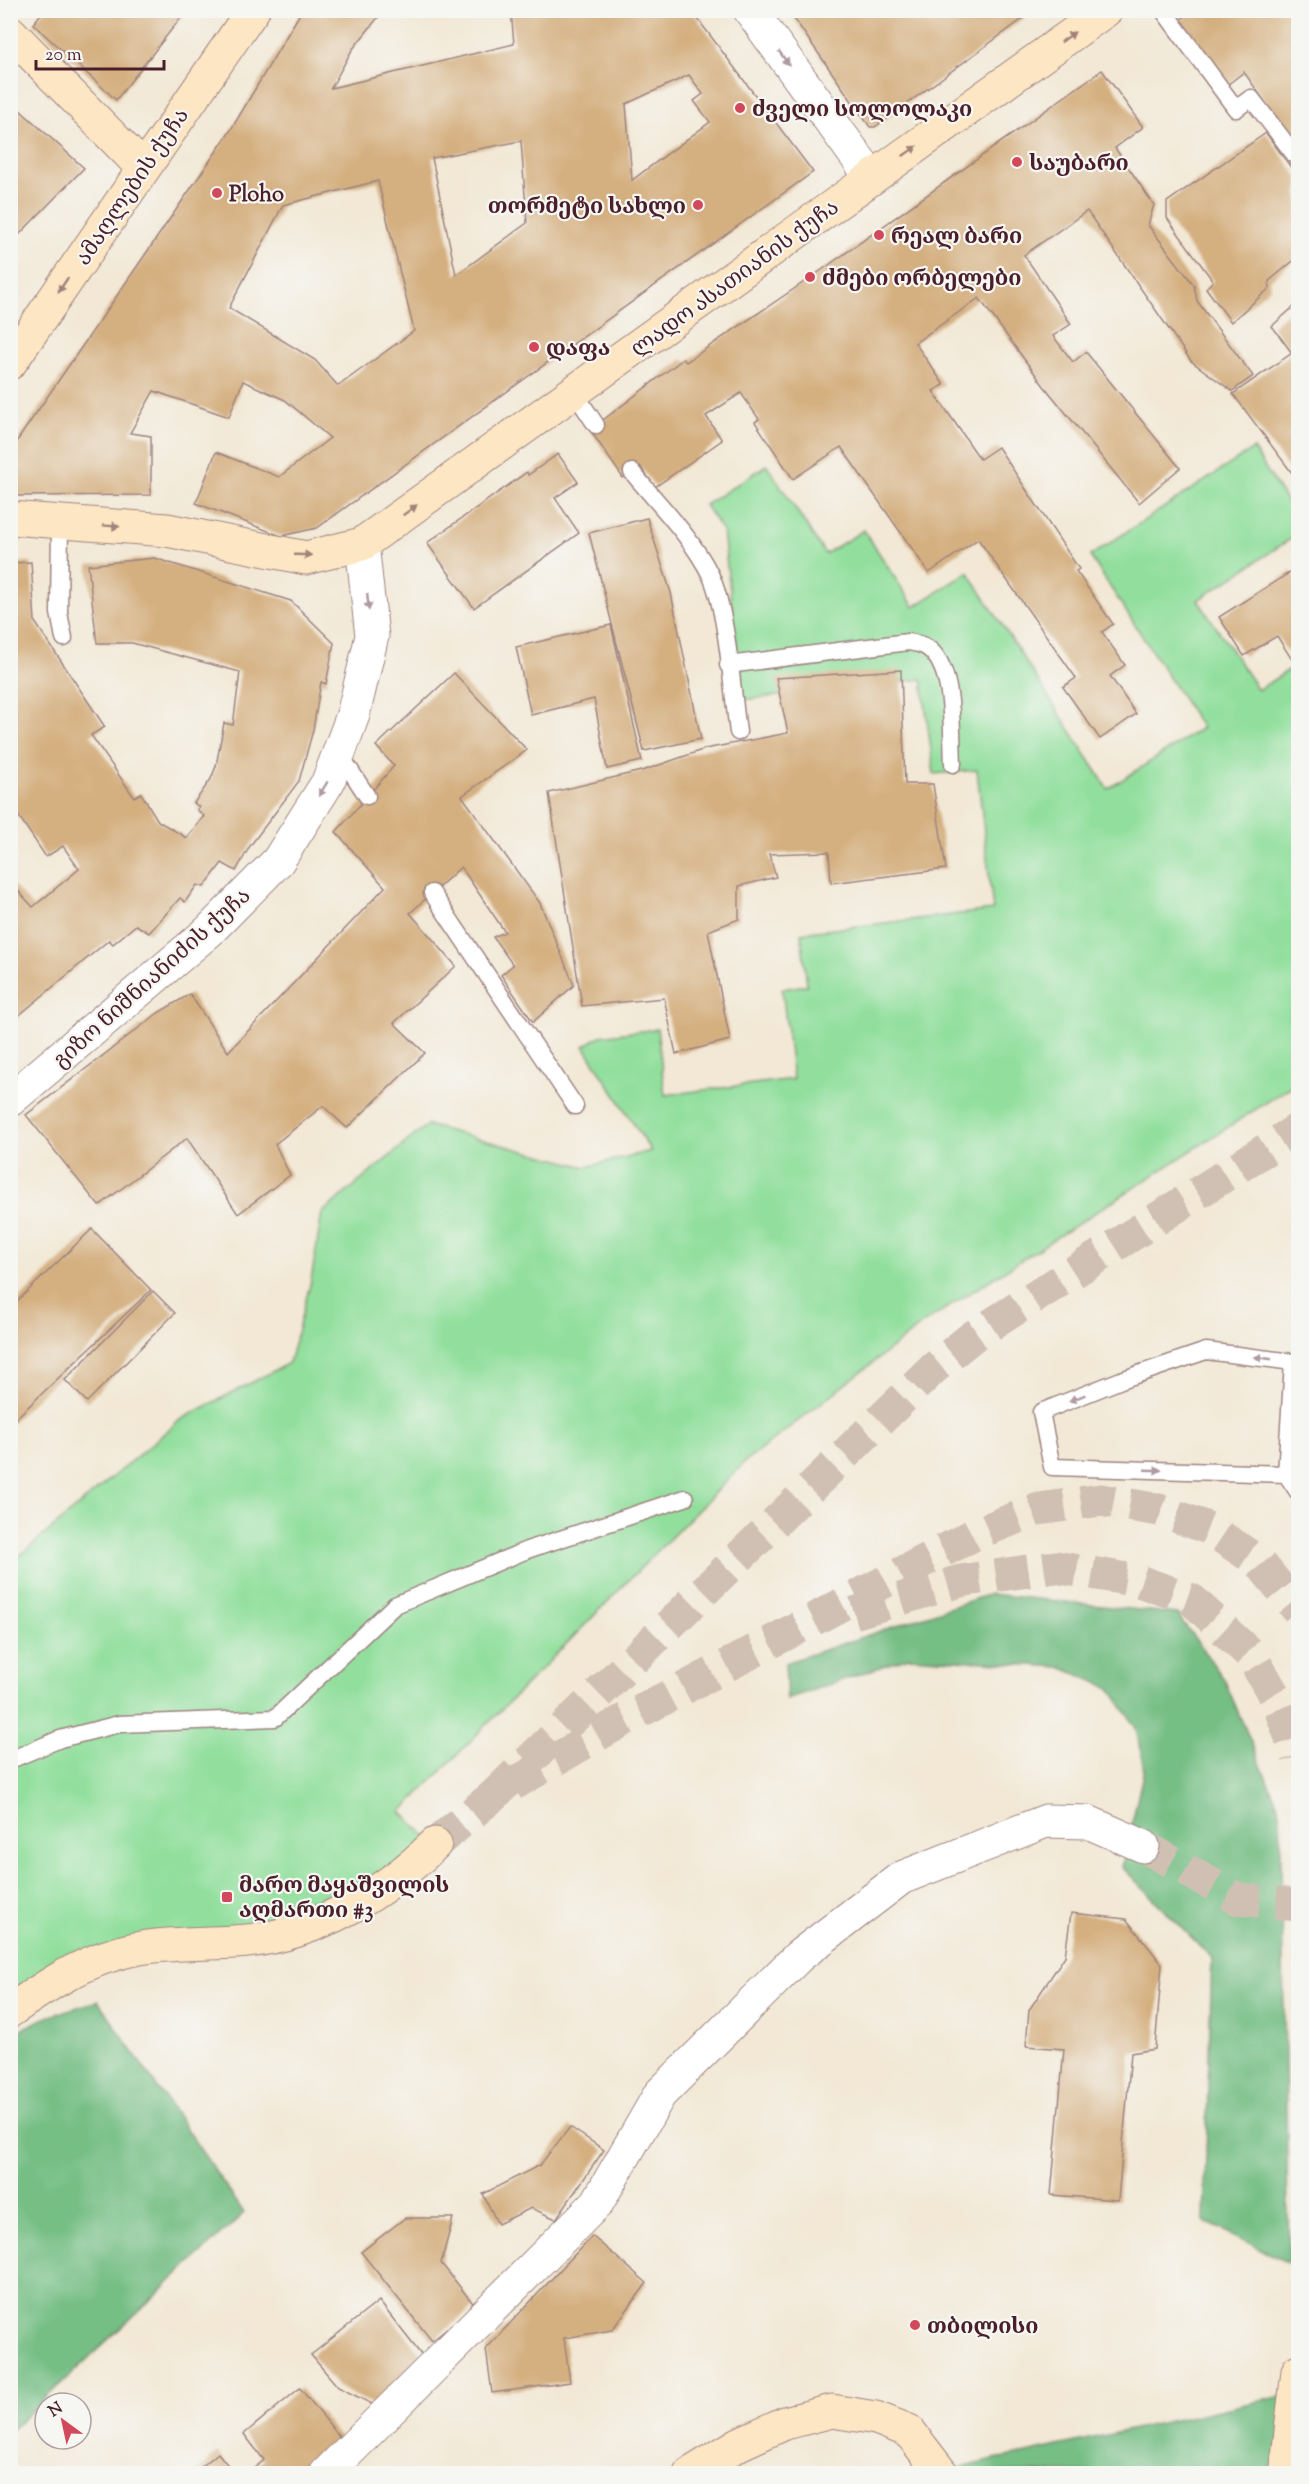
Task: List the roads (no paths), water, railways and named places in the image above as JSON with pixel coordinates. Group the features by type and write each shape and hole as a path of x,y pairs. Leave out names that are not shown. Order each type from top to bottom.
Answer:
{"main road":[{"name":"ამაღლების ქუჩა","path":"10,363 142,167 253,10"},
{"name":"ლადო ასათიანის ქუჩა","path":"362,544 1106,10"},
{"path":"10,32 142,167"},
{"path":"10,518 167,530 306,558 362,544"},
{"path":"10,2010 66,1975 117,1953 144,1948 250,1941 289,1933 365,1899 407,1871 435,1844"},
{"path":"1286,2474 1299,2371"},
{"path":"690,2474 739,2444 784,2423 832,2411 876,2418 909,2431 942,2474"}],"street":[{"path":"750,10 872,178"},
{"name":"გიზო ნიშნიანიძის ქუჩა","path":"10,1100 208,932 278,861 328,782 352,715 372,636 362,544"},
{"path":"326,2474 597,2203 660,2094 800,1956 901,1878 1046,1821 1088,1822 1143,1846"}],"lane":[{"path":"1163,10 1236,109 1251,98 1299,159"},
{"path":"574,392 596,424"},
{"path":"632,472 695,549 711,575 720,613 738,732"},
{"path":"60,522 59,614 64,638"},
{"path":"728,665 908,642 927,648 943,667 948,687 953,764"},
{"path":"339,753 368,796"},
{"path":"432,892 575,1106"},
{"path":"1286,1474 1052,1467 1041,1412 1121,1380 1206,1351 1296,1356 1286,1474 1299,1492"},
{"path":"10,1760 60,1739 119,1724 275,1718 395,1605 527,1550 685,1498"}],"tunnel":[{"path":"493,1796 934,1368 972,1337 1298,1129"},
{"path":"435,1844 493,1796 622,1721 973,1535 1039,1509 1101,1500 1159,1510 1208,1528 1259,1562 1298,1610"},
{"path":"854,1613 960,1581 1055,1567 1139,1581 1192,1600 1250,1654 1276,1698 1298,1756"},
{"path":"1143,1846 1238,1899 1298,1905"}],"place":[{"name":"ძველი სოლოლაკი","path":"740,108"},
{"name":"საუბარი","path":"1017,162"},
{"name":"Ploho","path":"217,193"},
{"name":"თორმეტი სახლი","path":"698,205"},
{"name":"რეალ ბარი","path":"879,235"},
{"name":"ძმები ორბელები","path":"810,277"},
{"name":"დაფა","path":"534,347"},
{"name":"მარო მაყაშვილის აღმართი #3","path":"227,1897"},
{"name":"თბილისი","path":"915,2325"}]}
